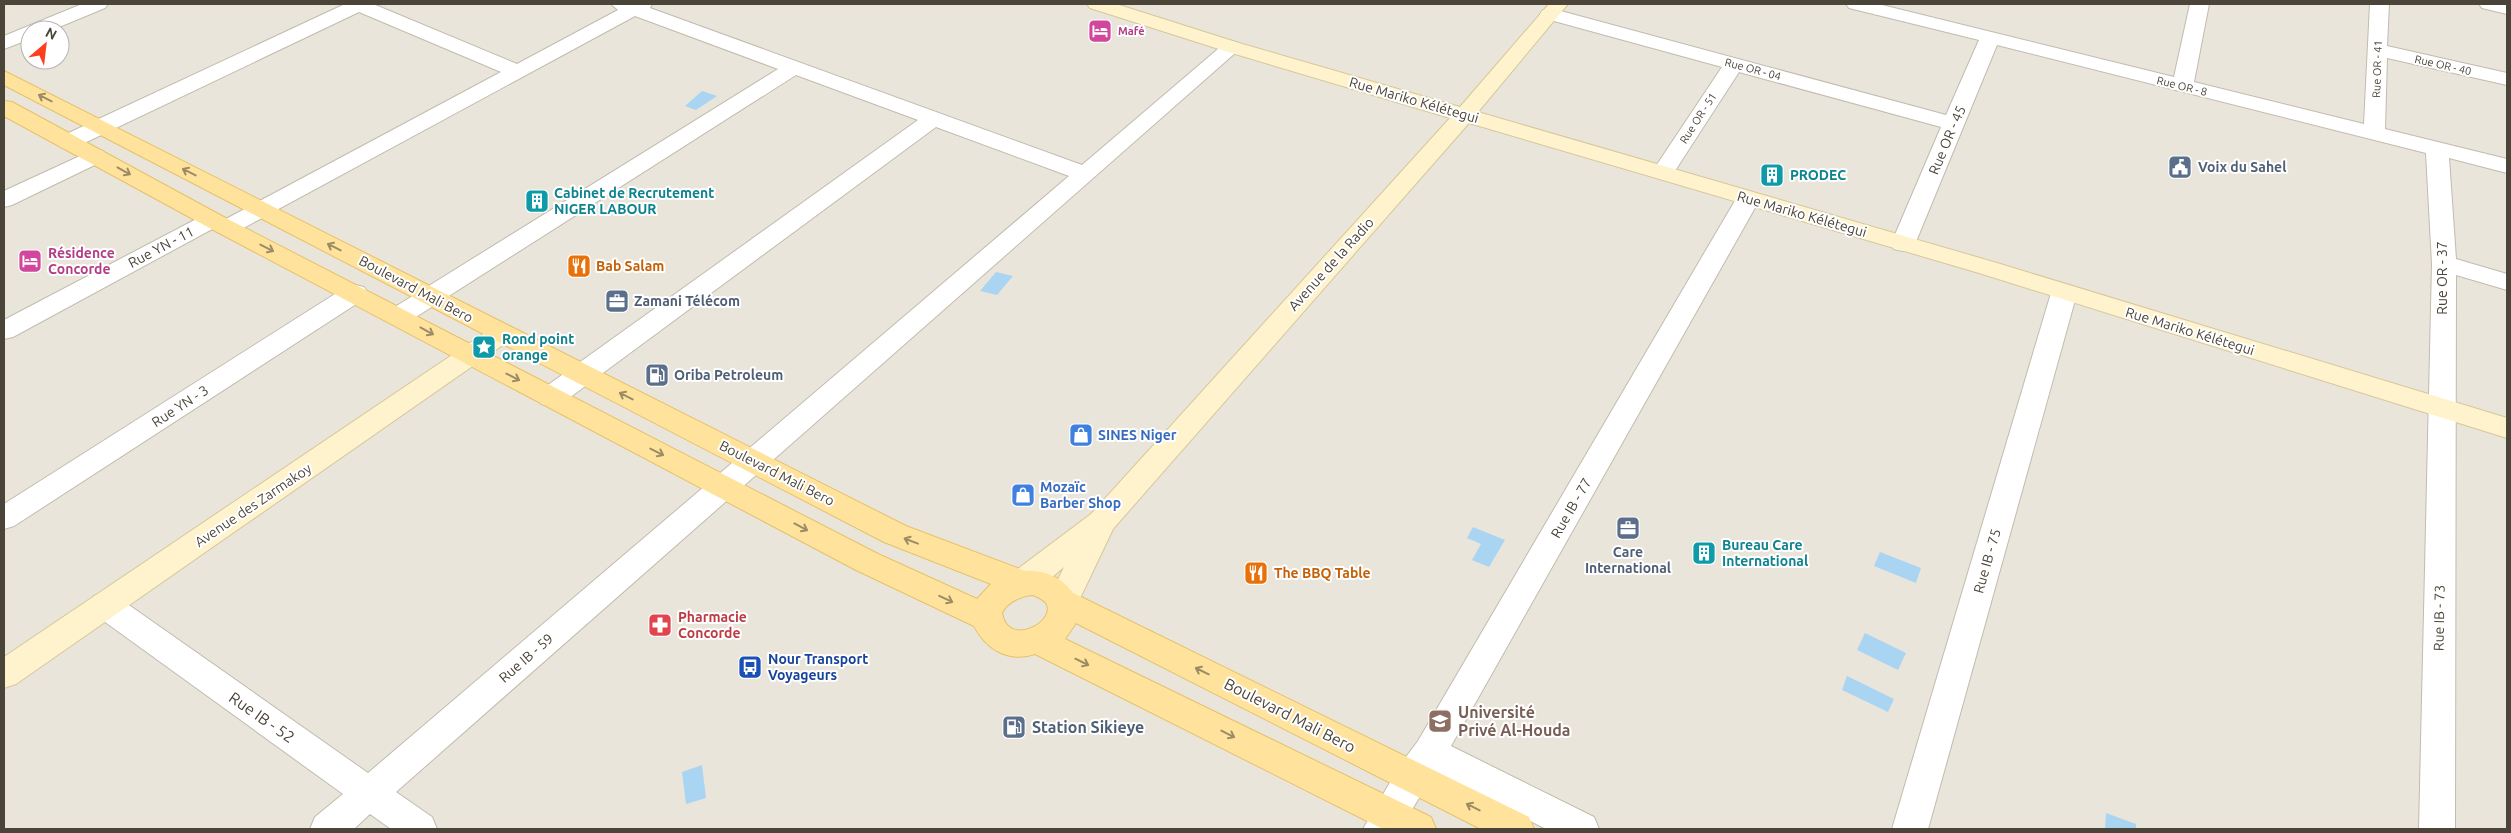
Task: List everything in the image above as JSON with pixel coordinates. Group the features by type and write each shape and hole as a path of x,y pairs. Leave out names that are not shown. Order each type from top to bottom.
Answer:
{"main road":[{"name":"Boulevard Mali Bero","path":"4,77 501,334 584,374 895,534 1022,583"},
{"path":"4,107 220,224 867,562 987,618"},
{"path":"1036,582 1048,586 1058,592 1063,602 1064,613 1060,624 1051,634 1038,641 1010,642 998,637 990,628 987,618 993,599 1011,586 1022,583 1036,582"},
{"name":"Boulevard Mali Bero","path":"1063,602 1421,764 1516,829"},
{"path":"1038,641 1396,824"}],"street":[{"path":"59,20 98,4"},
{"path":"68,142 359,4 517,72"},
{"name":"Rue Mariko Kélétegui","path":"1097,4 1232,46 2064,292 2507,428"},
{"name":"Rue OR - 8","path":"1856,4 2507,166"},
{"path":"2180,4 2200,6 2183,86"},
{"name":"Rue OR - 41","path":"2374,134 2379,4"},
{"path":"2489,4 2507,8"},
{"path":"632,5 793,68 1086,174"},
{"name":"Rue YN - 11","path":"4,331 220,224 261,210 517,72 632,5"},
{"name":"Rue OR - 04","path":"1550,7 1734,64 1955,124"},
{"name":"Avenue de la Radio","path":"1022,583 1101,522 1464,115 1550,7"},
{"path":"4,43 20,36"},
{"name":"Rue OR - 45","path":"1903,244 1955,124 1990,36"},
{"name":"Rue IB - 59","path":"328,829 1232,46"},
{"name":"Rue OR - 40","path":"2378,50 2507,79"},
{"name":"Rue OR - 51","path":"1663,172 1734,64"},
{"path":"399,316 793,68"},
{"path":"552,397 933,118"},
{"name":"Rue OR - 37","path":"2436,149 2444,264 2441,407"},
{"path":"4,200 95,156"},
{"name":"Rue IB - 77","path":"1396,824 1421,764 1748,198"},
{"path":"2444,264 2507,282"},
{"name":"Rue IB - 75","path":"1910,829 2064,292"},
{"name":"Rue YN - 3","path":"4,518 355,293"},
{"name":"Avenue des Zarmakoy","path":"4,674 469,354 501,334"},
{"name":"Rue IB - 73","path":"2437,829 2441,407"},
{"name":"Avenue de la Radio","path":"1063,602 1101,522"},
{"name":"Rue IB - 52","path":"105,605 419,829"},
{"name":"Boulevard Mali Bero","path":"1421,764 1581,829"}],"shaded area":[{"path":"4,4 2507,4 2507,829 4,829"}],"water":[{"path":"702,91 717,96 696,110 685,106"},
{"path":"996,272 1013,276 997,295 980,291"},
{"path":"1473,527 1505,540 1489,567 1472,560 1481,544 1467,538"},
{"path":"1880,552 1921,568 1916,583 1874,566"},
{"path":"1865,633 1906,653 1898,670 1857,650"},
{"path":"1847,676 1894,699 1888,712 1842,690"},
{"path":"702,765 706,798 686,804 682,772"},
{"path":"2106,813 2136,824 2136,829 2105,829"}],"place":[{"name":"Mafé","path":"1100,31"},
{"name":"Voix du Sahel","path":"2180,167"},
{"name":"PRODEC","path":"1772,175"},
{"name":"Cabinet de Recrutement NIGER LABOUR","path":"537,201"},
{"name":"Résidence Concorde","path":"30,261"},
{"name":"Bab Salam","path":"579,266"},
{"name":"Zamani Télécom","path":"617,301"},
{"name":"Rond point orange","path":"484,347"},
{"name":"Oriba Petroleum","path":"657,375"},
{"name":"SINES Niger","path":"1081,435"},
{"name":"Mozaïc Barber Shop","path":"1023,495"},
{"name":"Care International","path":"1628,528"},
{"name":"Bureau Care International","path":"1704,553"},
{"name":"The BBQ Table","path":"1256,573"},
{"name":"Pharmacie Concorde","path":"660,625"},
{"name":"Nour Transport Voyageurs","path":"750,667"},
{"name":"Université Privé Al-Houda","path":"1440,721"},
{"name":"Station Sikieye","path":"1014,727"}]}
